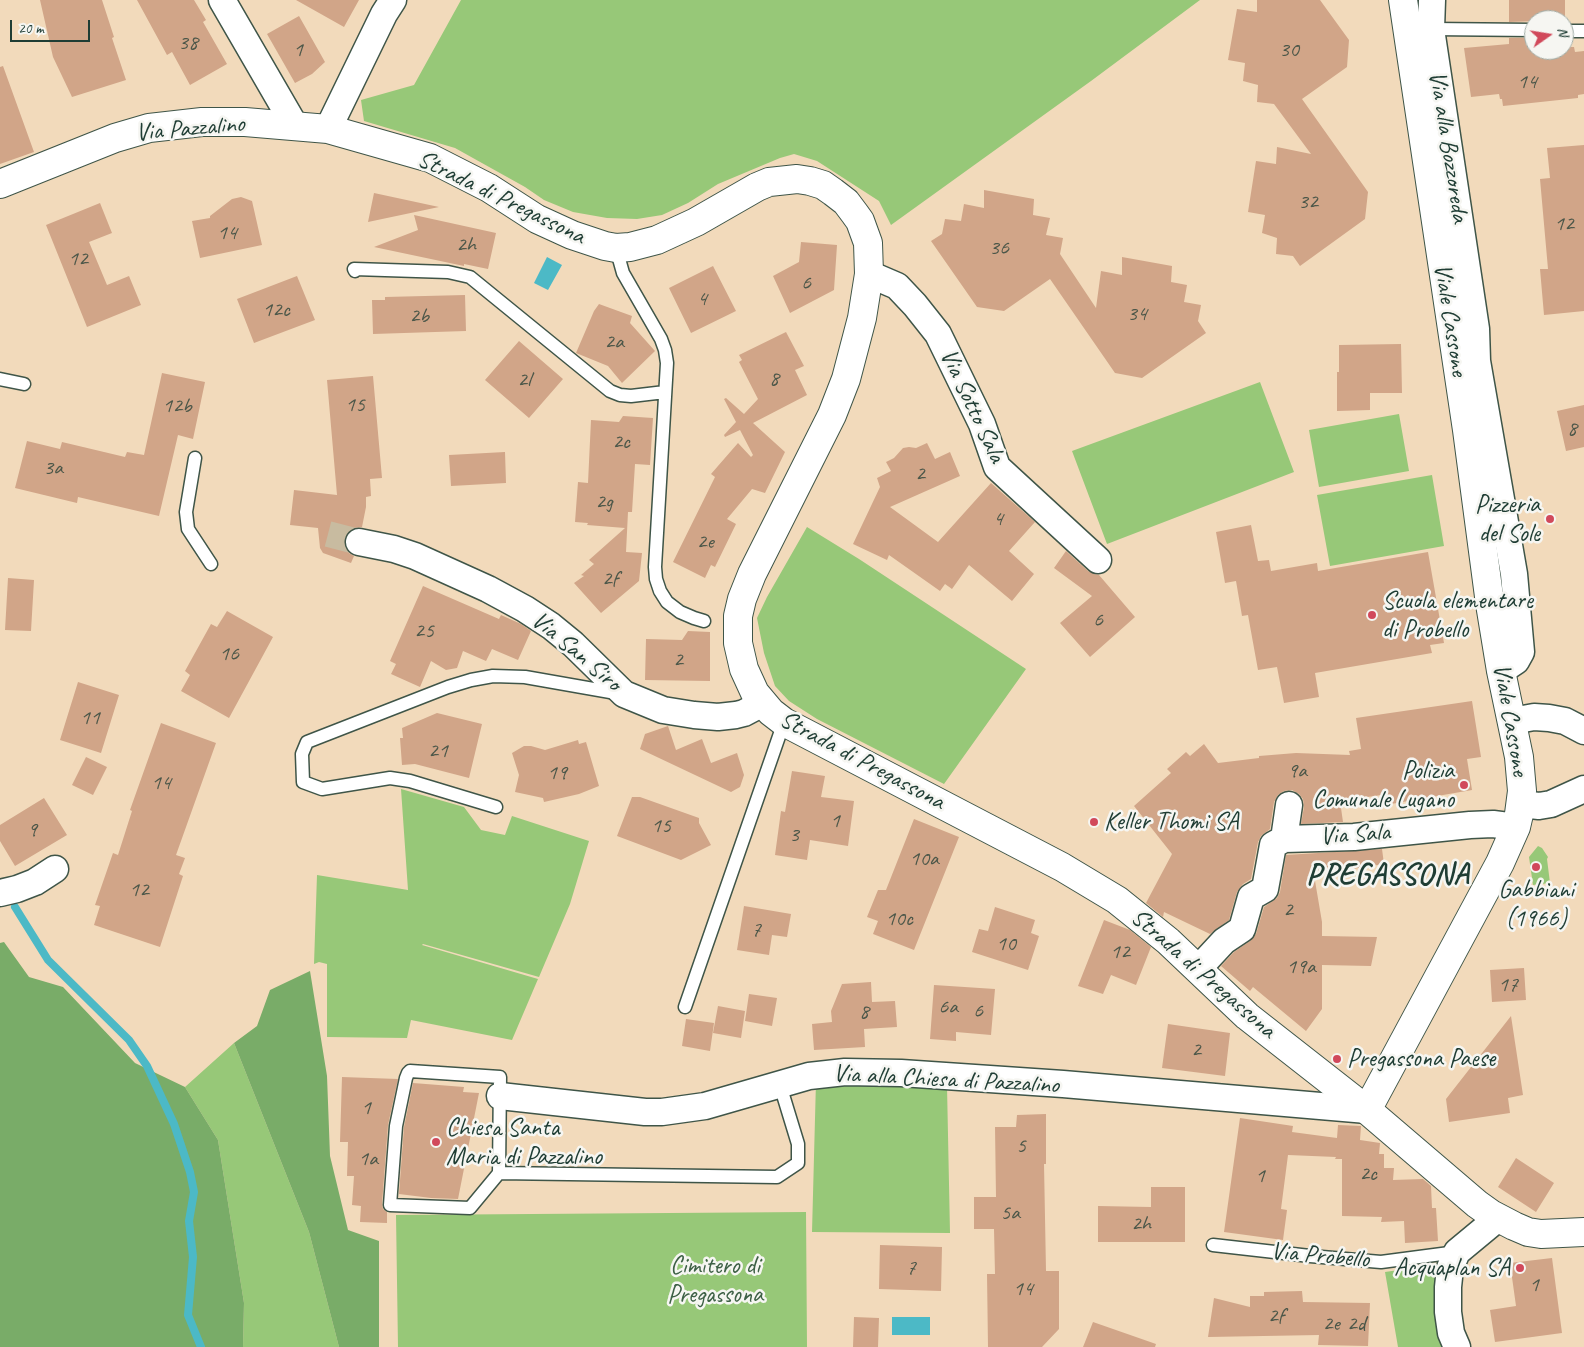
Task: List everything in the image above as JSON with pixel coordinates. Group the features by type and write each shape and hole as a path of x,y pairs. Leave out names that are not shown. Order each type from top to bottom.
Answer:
{"street":[{"path":"222,0 295,126"},
{"path":"328,129 384,14 393,0"},
{"name":"Viale Cassone","path":"1367,1110 1500,863 1518,815 1522,776 1501,671 1482,552 1467,430 1402,0"},
{"name":"Via alla Bozzoreda","path":"1432,0 1430,29 1476,329 1477,360 1514,574 1521,652 1516,661 1501,671"},
{"name":"Via Pazzalino","path":"0,184 115,138 150,128 202,122 245,122 328,129"},
{"name":"Strada di Pregassona","path":"328,129 430,158 489,188 537,219 572,236 616,248 630,247 657,240 696,222 769,182 797,179 810,181 823,185 846,202 860,221 868,243 869,274 862,318 846,379 816,448 752,574 742,599 737,630 740,656 749,682 763,703 784,722 1088,882 1140,917 1248,1016 1367,1110 1477,1204 1498,1218 1535,1233 1584,1232"},
{"name":"Via Sotto Sala","path":"869,274 897,286 938,334 982,424 997,468 1098,560"},
{"name":"Via San Siro","path":"363,543 394,549 415,556 488,589 525,609 574,644 624,694 663,710 718,717 744,713 763,703"},
{"path":"1512,721 1534,717 1549,718 1565,721 1584,731"},
{"name":"Via Sala","path":"1198,969 1224,941 1242,929 1251,897 1264,889 1273,844 1284,839 1354,837 1493,824 1539,806 1551,804 1584,789"},
{"name":"Via Sala","path":"1284,839 1289,805"},
{"path":"0,893 35,882 55,869"},
{"name":"Via alla Chiesa di Pazzalino","path":"500,1086 645,1112 662,1112 705,1106 824,1074 845,1072 901,1073 1064,1084 1367,1110"},
{"path":"1457,1347 1451,1333 1448,1312 1450,1268 1457,1252 1498,1218"}],"lane":[{"path":"1430,29 1524,30"},
{"name":"Strada di Pregassona","path":"616,248 623,273 661,339 665,350 667,375 655,567 656,579 660,591 667,602 680,612 704,621"},
{"path":"355,271 354,269 448,272 470,277 610,391 620,395 631,396 665,392"},
{"path":"0,379 24,384"},
{"path":"195,458 186,512 188,529 210,564"},
{"path":"496,807 410,781 390,778 322,788 303,782 302,754 307,742 448,687 471,680 493,676 525,677 624,694"},
{"path":"685,1007 784,722"},
{"path":"421,1071 500,1086 498,1173 470,1208 390,1205 396,1126 408,1073 421,1071"},
{"path":"498,1173 777,1177 798,1163 798,1144 780,1085"},
{"name":"Via Probello","path":"1213,1245 1381,1262 1457,1252"}],"green space":[{"path":"461,0 1200,0 891,225 879,201 817,161 794,154 718,184 688,203 662,215 637,219 607,218 573,212 544,200 525,187 455,148 364,121 361,100 414,85"},
{"path":"1260,382 1294,472 1107,544 1072,451"},
{"path":"1399,414 1409,471 1319,487 1309,430"},
{"path":"1432,475 1444,546 1330,566 1317,495"},
{"path":"807,527 1026,669 944,784 817,719 789,701 775,686 764,653 757,618"},
{"path":"401,789 464,807 481,830 505,835 512,816 589,841 570,904 539,977 422,945 538,979 512,1040 411,1020 407,1038 327,1037 327,964 319,962 314,964 317,875 408,890"},
{"path":"1538,846 1542,848 1548,857 1550,883 1533,885 1529,857"},
{"path":"4,942 29,977 63,987 135,1063 185,1087 218,1140 244,1303 243,1347 0,1347 0,943"},
{"path":"310,971 327,1076 330,1156 348,1230 379,1241 379,1347 339,1347 309,1232 234,1043 257,1026 270,990"},
{"path":"234,1043 309,1232 339,1347 243,1347 244,1303 218,1140 185,1087"},
{"path":"816,1081 947,1086 950,1233 812,1232"},
{"name":"Cimitero di Pregassona","path":"806,1212 807,1347 398,1347 396,1215"},
{"path":"1433,1265 1443,1338 1446,1347 1398,1347 1385,1272"}],"water":[{"path":"547,257 562,265 548,290 534,283"},
{"path":"892,1317 930,1317 930,1335 892,1335"}],"building":[{"path":"40,0 102,0 126,80 72,97 53,57"},
{"path":"137,0 194,0 206,20 203,22 227,64 190,85 172,52 167,55"},
{"path":"296,0 359,0 344,27"},
{"path":"1257,0 1320,0 1349,40 1347,67 1302,99 1368,192 1365,219 1300,266 1293,256 1276,254 1277,238 1262,233 1265,215 1248,212 1256,161 1276,164 1277,147 1311,154 1274,104 1257,102 1258,85 1243,81 1245,63 1228,60 1237,9 1257,12"},
{"path":"1509,0 1565,0 1565,10 1524,10 1524,21 1509,22"},
{"path":"299,16 325,62 312,74 295,83 267,34"},
{"path":"1509,38 1524,38 1524,60 1574,60 1574,47 1575,52 1584,51 1584,94 1578,95 1578,98 1503,106 1499,94 1471,97 1464,48 1509,44"},
{"path":"3,66 34,152 0,164 0,67"},
{"path":"1584,145 1584,311 1544,315 1540,269 1548,269 1540,179 1550,178 1547,148"},
{"path":"984,190 1034,199 1033,215 1050,218 1046,235 1063,238 1060,254 1096,308 1101,271 1122,275 1122,257 1172,266 1171,282 1187,285 1184,302 1201,305 1198,321 1206,333 1142,378 1115,373 1050,279 1004,311 977,307 931,241 942,234 945,219 961,221 964,204 984,208"},
{"path":"374,193 439,207 368,222"},
{"path":"241,197 252,201 262,245 200,258 192,221 210,218 210,216 232,199"},
{"path":"100,203 112,233 89,242 107,285 129,276 141,305 87,327 46,225"},
{"path":"414,215 496,233 488,269 464,264 464,266 374,247 418,230"},
{"path":"801,242 837,245 834,290 790,313 773,276 799,262"},
{"path":"713,266 736,311 691,333 669,288"},
{"path":"297,276 315,320 254,343 237,299"},
{"path":"465,295 466,331 373,334 372,300 385,300 385,297"},
{"path":"599,304 632,316 630,323 655,351 622,383 608,366 576,353 594,311"},
{"path":"786,332 804,366 795,370 807,395 753,423 785,452 765,493 752,489 727,519 736,524 715,567 711,565 705,578 673,562 715,477 711,474 738,443 751,457 753,455 740,430 725,437 724,435 736,422 724,399 726,398 744,414 758,399 739,362 742,360 739,355"},
{"path":"519,341 563,379 529,418 485,380"},
{"path":"1401,344 1402,393 1370,393 1370,410 1337,411 1339,345"},
{"path":"162,373 205,382 193,439 178,435 159,516 78,497 77,503 15,488 27,441 60,449 62,442 125,457 127,452 144,455"},
{"path":"373,376 382,478 370,479 371,496 366,497 362,527 354,528 347,532 344,539 345,547 354,556 351,563 323,553 320,548 318,528 290,525 294,490 337,495 327,380"},
{"path":"1584,405 1584,447 1566,451 1557,411"},
{"path":"623,416 653,418 650,465 635,464 632,512 628,512 626,552 642,553 639,581 601,613 574,583 584,576 581,575 594,564 589,560 625,528 587,525 588,523 575,522 578,482 588,483 591,420 619,422"},
{"path":"927,443 935,459 950,452 960,476 890,507 938,542 991,483 1035,522 1009,551 1034,574 1012,601 969,565 952,589 945,584 940,591 889,555 887,560 853,544 880,487 877,478 891,471 886,462 894,458 903,448 916,448"},
{"path":"505,452 506,483 451,486 449,455"},
{"name":"Scuola elementare di Probello","path":"1251,525 1258,561 1269,560 1271,571 1317,563 1318,571 1428,552 1444,643 1430,645 1432,653 1315,673 1319,697 1284,703 1277,667 1258,670 1248,615 1242,616 1236,581 1225,583 1216,532"},
{"path":"1066,551 1088,571 1099,575 1135,617 1090,657 1060,623 1092,596 1054,568"},
{"path":"8,578 34,580 31,631 5,630"},
{"path":"423,586 499,619 501,615 531,631 518,660 492,649 486,661 463,651 457,668 446,670 431,661 420,687 391,674 396,664 390,661"},
{"path":"227,611 273,637 229,718 181,691 190,675 185,671 211,624 217,627"},
{"path":"688,631 710,632 710,681 645,680 646,639 682,640"},
{"path":"78,682 119,695 101,753 60,740"},
{"path":"1472,701 1481,757 1467,759 1472,790 1391,804 1388,794 1340,801 1343,822 1301,824 1304,807 1303,799 1292,790 1284,791 1278,795 1274,802 1270,829 1261,836 1258,842 1251,879 1243,884 1237,892 1229,920 1210,934 1164,912 1163,917 1146,903 1172,854 1134,806 1171,773 1167,769 1186,752 1190,756 1204,744 1218,763 1259,758 1259,756 1296,753 1350,755 1349,751 1361,749 1356,718"},
{"path":"437,713 482,724 469,778 415,764 402,765 400,738 403,738 402,728"},
{"path":"161,723 216,743 176,855 185,858 179,874 183,876 160,947 94,925 100,906 95,905 113,853 118,855 132,811 130,810"},
{"path":"668,726 676,750 702,739 711,763 737,753 744,775 740,787 731,792 640,749 645,734"},
{"path":"578,740 579,744 586,742 599,786 579,794 544,802 543,798 515,792 519,775 512,753 524,746 545,750"},
{"path":"86,757 107,767 93,795 72,785"},
{"path":"792,771 825,776 821,797 854,801 848,846 810,840 807,860 775,855 781,811 785,812"},
{"path":"632,797 640,797 699,818 699,823 711,845 681,860 617,836"},
{"path":"44,798 67,835 15,866 0,841 0,825"},
{"path":"914,819 959,837 914,950 873,934 878,921 867,917 878,890 886,890"},
{"path":"1382,849 1384,864 1314,875 1322,922 1322,936 1377,937 1371,966 1322,965 1322,1009 1306,1031 1253,987 1250,991 1221,966 1234,952 1250,941 1256,934 1264,907 1277,898 1280,892 1286,855"},
{"path":"744,906 791,914 787,937 772,935 769,955 737,950"},
{"path":"995,907 1035,920 1031,933 1039,936 1028,970 972,952 979,929 988,931"},
{"path":"1104,920 1130,930 1151,947 1136,985 1111,975 1103,994 1078,986"},
{"path":"1524,968 1526,1000 1492,1002 1490,970"},
{"path":"871,982 872,1002 895,1001 897,1027 864,1029 865,1047 814,1050 812,1024 832,1022 831,1011 842,984"},
{"path":"934,985 995,989 991,1035 956,1032 956,1041 930,1039"},
{"path":"749,994 777,998 772,1026 745,1021"},
{"path":"718,1006 745,1011 741,1038 713,1033"},
{"path":"1511,1016 1523,1095 1508,1098 1510,1113 1449,1122 1446,1099"},
{"path":"686,1019 714,1023 710,1051 682,1046"},
{"path":"1168,1024 1230,1033 1225,1076 1162,1068"},
{"path":"342,1077 398,1079 388,1125 382,1204 383,1209 387,1212 387,1223 360,1222 361,1206 352,1205 354,1176 347,1176 348,1142 340,1142"},
{"name":"Chiesa Santa Maria di Pazzalino","path":"413,1083 464,1087 463,1092 479,1093 458,1199 399,1194 404,1127"},
{"path":"1046,1114 1046,1164 1044,1164 1046,1271 1059,1271 1059,1329 1042,1347 988,1347 987,1274 995,1274 994,1229 974,1229 974,1197 996,1197 995,1127 1016,1127 1017,1115"},
{"path":"1240,1118 1293,1126 1292,1132 1337,1138 1338,1125 1361,1126 1360,1140 1380,1143 1379,1154 1384,1154 1384,1168 1394,1168 1393,1180 1423,1179 1431,1186 1432,1208 1436,1208 1438,1241 1405,1243 1404,1221 1381,1222 1382,1217 1342,1216 1342,1159 1335,1159 1336,1157 1288,1155 1281,1209 1287,1210 1283,1240 1224,1232"},
{"path":"1516,1158 1554,1183 1536,1212 1498,1187"},
{"path":"1151,1187 1185,1187 1185,1242 1098,1242 1098,1206 1151,1207"},
{"path":"880,1245 942,1247 941,1291 879,1289"},
{"path":"1552,1258 1562,1333 1495,1342 1490,1310 1516,1306 1510,1263"},
{"path":"1302,1291 1303,1302 1370,1303 1368,1346 1318,1345 1319,1335 1208,1337 1214,1298 1250,1307 1250,1296 1264,1296 1264,1292"},
{"path":"854,1317 879,1318 878,1347 853,1347"},
{"path":"1093,1322 1156,1344 1155,1347 1083,1347"}],"waterway":[{"path":"15,907 48,960 129,1040 147,1066 174,1124 190,1172 194,1192 189,1221 193,1257 188,1315 201,1347"}],"tunnel":[{"path":"328,534 359,542"}],"place":[{"name":"Pizzeria del Sole","path":"1550,519"},
{"name":"Scuola elementare di Probello","path":"1372,615"},
{"name":"Polizia Comunale Lugano","path":"1464,785"},
{"name":"Keller Thomi SA","path":"1094,822"},
{"name":"Gabbiani (1966)","path":"1536,867"},
{"name":"Pregassona Paese","path":"1337,1059"},
{"name":"Chiesa Santa Maria di Pazzalino","path":"436,1142"},
{"name":"Acquaplan SA","path":"1520,1268"}],"district":[{"name":"PREGASSONA","path":"1388,876"}]}
